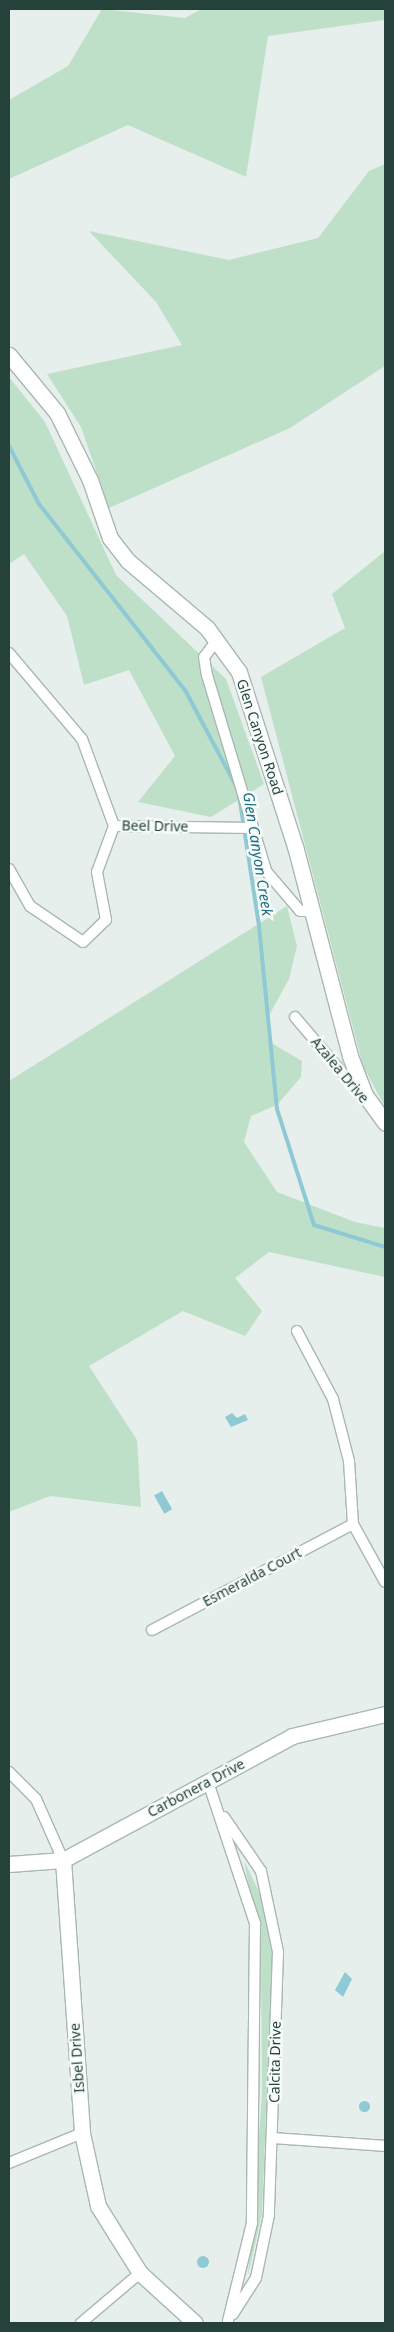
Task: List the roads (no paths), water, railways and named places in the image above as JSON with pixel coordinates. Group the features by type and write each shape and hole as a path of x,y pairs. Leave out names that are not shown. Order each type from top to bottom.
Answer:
{"street":[{"name":"Glen Canyon Road","path":"9,355 57,413 90,480 110,538 128,561 217,640 239,672 312,911 350,1056 365,1095 385,1123"},
{"path":"217,640 204,657 207,675 266,871 300,910 312,911"},
{"path":"9,653 82,740 114,826"},
{"name":"Beel Drive","path":"9,869 30,906 83,942 106,920 97,872 114,826 253,828"},
{"name":"Azalea Drive","path":"295,1017 385,1123"},
{"path":"297,1332 333,1398 348,1461 353,1524 385,1582"},
{"name":"Esmeralda Court","path":"152,1630 353,1524"},
{"name":"Carbonera Drive","path":"9,1864 63,1860 292,1736 385,1714"},
{"name":"Isbel Drive","path":"9,1772 36,1799 63,1860 82,2133 98,2206 140,2273 195,2323"},
{"name":"Calcita Drive","path":"208,1782 255,1923 252,2223 228,2322"},
{"name":"Calcita Drive","path":"218,1808 261,1870 278,1952 274,2138 269,2215 256,2278 228,2322"},
{"path":"9,2163 82,2133"},
{"path":"274,2138 385,2146"},
{"path":"81,2323 140,2273"}],"water":[{"path":"232,1413 237,1418 245,1414 248,1420 231,1427 225,1417"},
{"path":"162,1491 172,1509 164,1514 154,1495"},
{"path":"345,1972 352,1979 343,1997 335,1990"},
{"path":"364,2100 370,2106 364,2112 358,2106"},
{"path":"201,2256 205,2256 209,2262 205,2268 201,2268 197,2264 197,2260"}],"waterway":[{"name":"Glen Canyon Creek","path":"9,446 39,504 185,690 237,788"},
{"name":"Glen Canyon Creek","path":"239,795 259,926 277,1109 314,1225 385,1247"}]}
